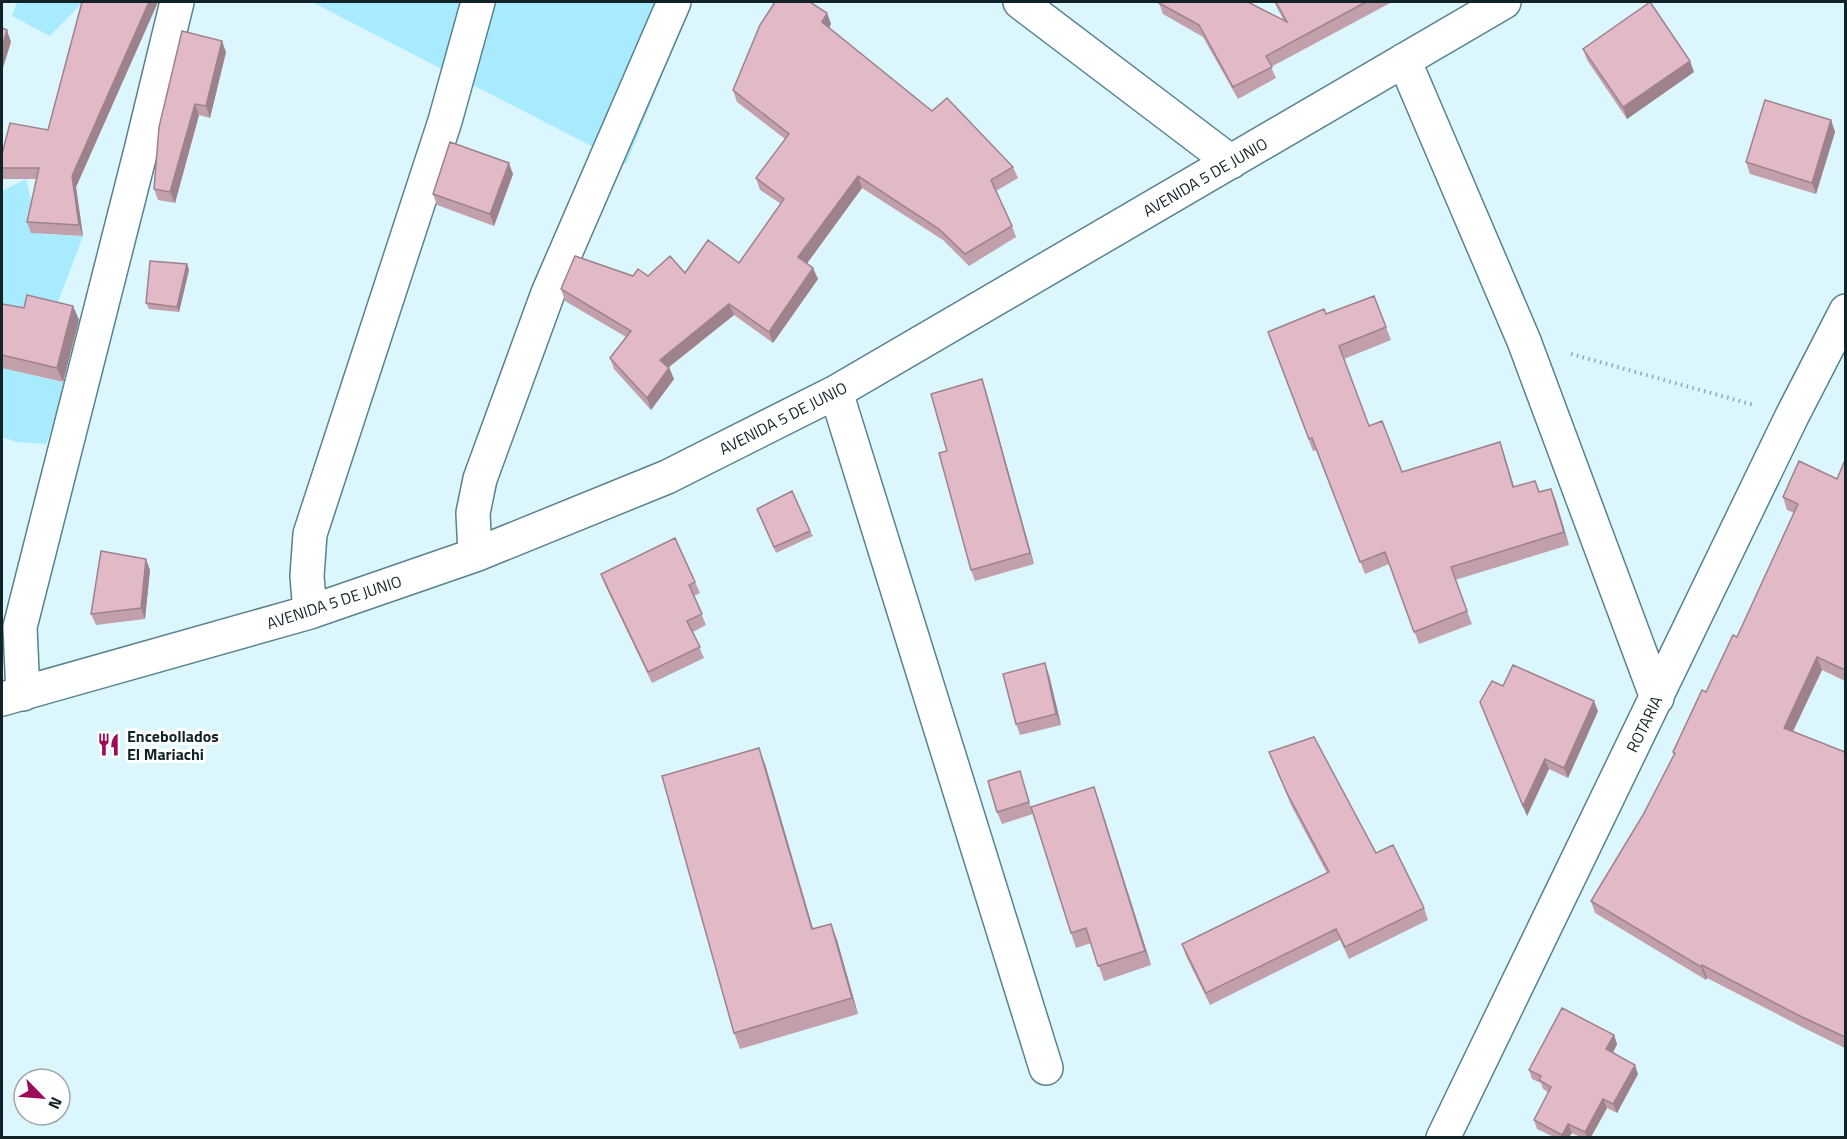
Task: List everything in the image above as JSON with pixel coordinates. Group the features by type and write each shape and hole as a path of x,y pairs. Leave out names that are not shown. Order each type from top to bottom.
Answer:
{"street":[{"path":"12,696 20,627 177,2"},
{"path":"310,612 307,576 310,534 445,121 478,2"},
{"path":"475,555 473,513 480,479 548,292 674,2"},
{"path":"1020,2 1231,162"},
{"name":"AVENIDA 5 DE JUNIO","path":"12,696 310,612 475,555 667,477 836,392 1504,2"},
{"path":"1404,60 1524,341 1657,698"},
{"name":"ROTARIA","path":"1443,1137 1845,311"},
{"path":"836,392 1046,1068"}],"path":[{"path":"1524,341 1792,416"}],"shaded area":[{"path":"17,2 83,2 50,36 12,16"},
{"path":"312,2 692,2 626,164"},
{"path":"26,179 39,234 83,236 53,315 19,372 70,384 46,444 16,442 2,437 2,191"}],"building":[{"path":"82,2 149,2 72,176 79,225 27,222 39,168 2,168 2,154 10,123 48,130"},
{"path":"775,2 810,2 827,13 822,22 932,111 947,98 1013,167 991,180 1012,226 965,254 939,229 858,176 798,257 813,268 769,332 729,304 660,360 669,368 647,398 610,358 631,331 561,289 575,256 633,276 638,269 648,276 670,256 685,273 708,240 739,263 784,199 756,178 789,134 733,90 760,25"},
{"path":"1160,2 1248,2 1287,22 1276,2 1366,2 1266,56 1272,67 1233,87 1199,25"},
{"path":"1650,2 1690,61 1623,107 1583,49"},
{"path":"2,28 7,30 2,47"},
{"path":"182,31 222,41 206,106 195,104 170,192 154,189 159,127"},
{"path":"1765,100 1831,120 1812,183 1746,162"},
{"path":"450,142 509,163 490,214 433,194"},
{"path":"150,261 187,264 177,307 146,303"},
{"path":"27,295 73,306 57,368 2,355 2,304 24,308"},
{"path":"1374,296 1386,327 1339,346 1369,426 1382,421 1402,472 1500,442 1513,487 1535,481 1539,492 1551,489 1564,532 1451,567 1467,611 1414,632 1385,552 1360,562 1268,332 1324,309 1326,314"},
{"path":"982,379 1030,553 971,570 939,453 947,451 931,394"},
{"path":"1845,460 1845,670 1817,657 1784,728 1845,752 1845,1037 1702,965 1701,967 1591,901 1643,815 1675,753 1673,752 1702,690 1706,692 1733,635 1737,637 1798,504 1783,497 1799,461 1837,479"},
{"path":"792,491 810,531 774,547 757,509"},
{"path":"675,538 695,582 689,585 702,614 687,621 700,647 648,672 601,574"},
{"path":"101,551 146,559 141,608 91,614"},
{"path":"1045,663 1056,714 1016,724 1003,674"},
{"path":"1513,665 1594,701 1564,768 1545,759 1523,806 1480,702 1492,681 1503,686"},
{"path":"1314,737 1376,853 1393,845 1424,908 1345,947 1336,929 1206,993 1182,944 1329,872 1287,793 1269,752"},
{"path":"759,748 812,929 831,924 852,998 734,1033 662,776"},
{"path":"1020,771 1029,802 997,812 988,781"},
{"path":"1094,787 1145,951 1098,966 1086,928 1071,933 1031,807"},
{"path":"1562,1008 1614,1035 1606,1049 1635,1065 1613,1104 1603,1099 1585,1132 1568,1124 1562,1135 1534,1120 1551,1087 1539,1080 1541,1076 1529,1070"}],"place":[{"name":"Encebollados El Mariachi","path":"109,745"}]}
